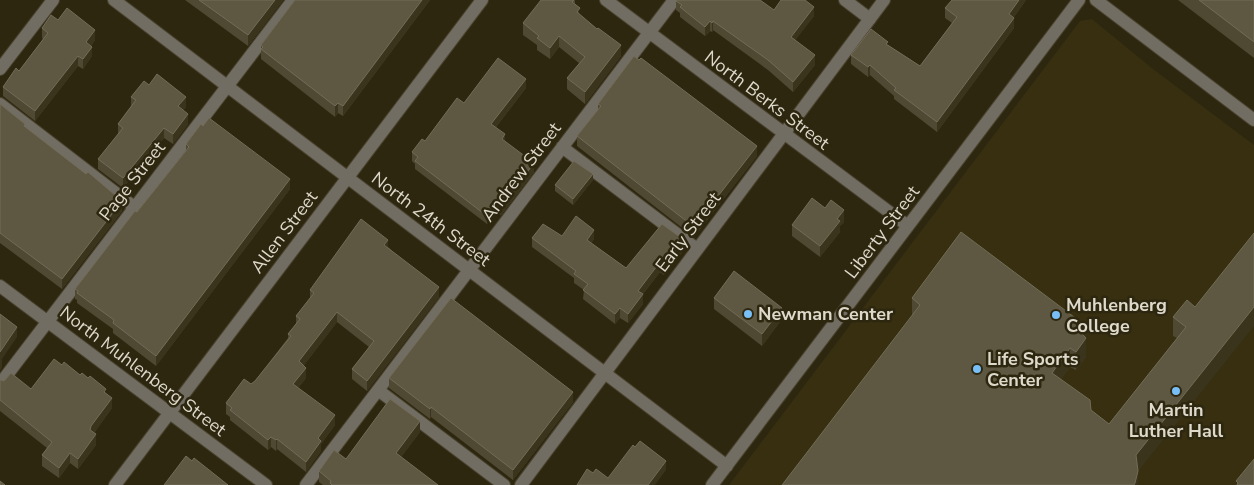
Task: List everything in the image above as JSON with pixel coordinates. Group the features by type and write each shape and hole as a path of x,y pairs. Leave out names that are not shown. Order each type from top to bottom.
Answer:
{"street":[{"path":"0,69 52,0"},
{"name":"North 24th Street","path":"114,0 727,466"},
{"name":"Page Street","path":"0,384 293,0"},
{"name":"Allen Street","path":"115,485 482,0"},
{"name":"North Berks Street","path":"606,0 783,135 908,226"},
{"name":"Andrew Street","path":"306,485 674,0"},
{"path":"845,0 870,19"},
{"name":"Early Street","path":"521,485 884,0"},
{"name":"Liberty Street","path":"712,485 1079,0"},
{"path":"1096,0 1254,120"},
{"path":"0,104 134,207"},
{"path":"562,147 698,249"},
{"name":"North Muhlenberg Street","path":"0,286 266,485"},
{"path":"378,390 504,485"}],"shaded area":[{"name":"Muhlenberg College","path":"1092,19 1153,69 1254,145 1254,485 729,485 1080,21"}],"building":[{"path":"199,0 275,0 248,35"},
{"path":"295,0 422,0 343,106 338,103 335,106 261,49 263,47 261,45"},
{"path":"541,0 574,0 572,2 580,8 577,12 597,29 621,45 585,92 567,78 585,57 559,36 550,48 523,23"},
{"path":"677,0 760,0 774,10 781,0 805,0 814,7 791,37 815,55 793,82 768,60 713,21 712,23 710,21 705,27 680,7 682,5"},
{"path":"952,0 1019,0 1009,14 1014,18 937,122 894,90 896,88 870,65 868,67 851,55 871,29 888,42 886,44 920,66 957,17 945,8"},
{"path":"1199,0 1254,0 1254,42"},
{"path":"67,8 95,30 86,42 92,47 83,59 78,56 35,111 3,87 16,68 19,71 48,33 42,28 51,15 58,20"},
{"path":"634,56 639,60 641,58 757,146 694,227 577,136 601,106 598,104"},
{"path":"498,58 526,79 491,124 505,134 502,139 534,163 501,207 496,204 487,216 415,161 418,157 412,152 422,139 425,141 457,98 464,103"},
{"path":"157,74 186,97 178,106 188,114 173,134 164,128 123,178 98,159 123,128 118,124 136,100 131,97 144,81 149,85"},
{"path":"0,104 25,124 24,126 86,174 88,172 122,201 62,279 0,233"},
{"path":"209,118 290,179 156,356 113,323 114,320 77,293 78,291 75,289 135,211 137,212 189,147 186,144 201,124 203,126"},
{"path":"574,161 593,174 573,199 555,185"},
{"path":"812,198 825,208 831,200 844,210 837,219 840,221 820,246 792,225"},
{"path":"576,216 594,230 587,240 626,268 662,224 684,240 664,265 660,262 638,291 643,294 628,314 620,308 615,314 583,290 588,284 574,274 576,271 532,238 543,224 562,236"},
{"path":"361,219 388,240 384,245 439,287 367,381 352,369 374,341 337,312 299,361 306,368 293,384 335,415 318,438 321,441 306,462 277,439 271,437 268,440 230,410 232,408 226,403 244,379 251,384 255,381 291,336 288,334 300,319 296,316 314,293 310,290"},
{"name":"Life Sports Center","path":"961,232 1086,326 1081,333 1086,338 1076,352 1070,348 1052,373 1090,400 1091,410 1109,424 1186,327 1173,317 1187,300 1195,307 1254,233 1254,307 1136,455 1138,471 1134,485 782,485 920,305 912,298"},
{"name":"Newman Center","path":"734,271 782,308 762,334 714,298"},
{"path":"451,298 573,392 513,470 431,407 430,409 389,378"},
{"path":"0,314 17,327 0,352"},
{"path":"54,359 62,365 64,362 80,375 82,373 88,378 90,376 106,389 104,392 112,398 91,426 90,430 96,434 78,459 70,453 59,468 42,455 52,442 0,400 0,380 4,381 11,373 31,389"},
{"path":"390,399 420,421 396,453 438,485 332,485 331,481 319,471 334,450 346,459"},
{"path":"640,441 666,461 648,485 577,485 587,469 593,473 596,469 608,478 633,445 635,447"},
{"path":"186,456 192,461 194,458 228,485 164,485"},
{"path":"1254,459 1254,485 1237,485 1236,481"}],"place":[{"name":"Newman Center","path":"748,314"},
{"name":"Muhlenberg College","path":"1056,315"},
{"name":"Life Sports Center","path":"977,369"},
{"name":"Martin Luther Hall","path":"1176,391"}]}
